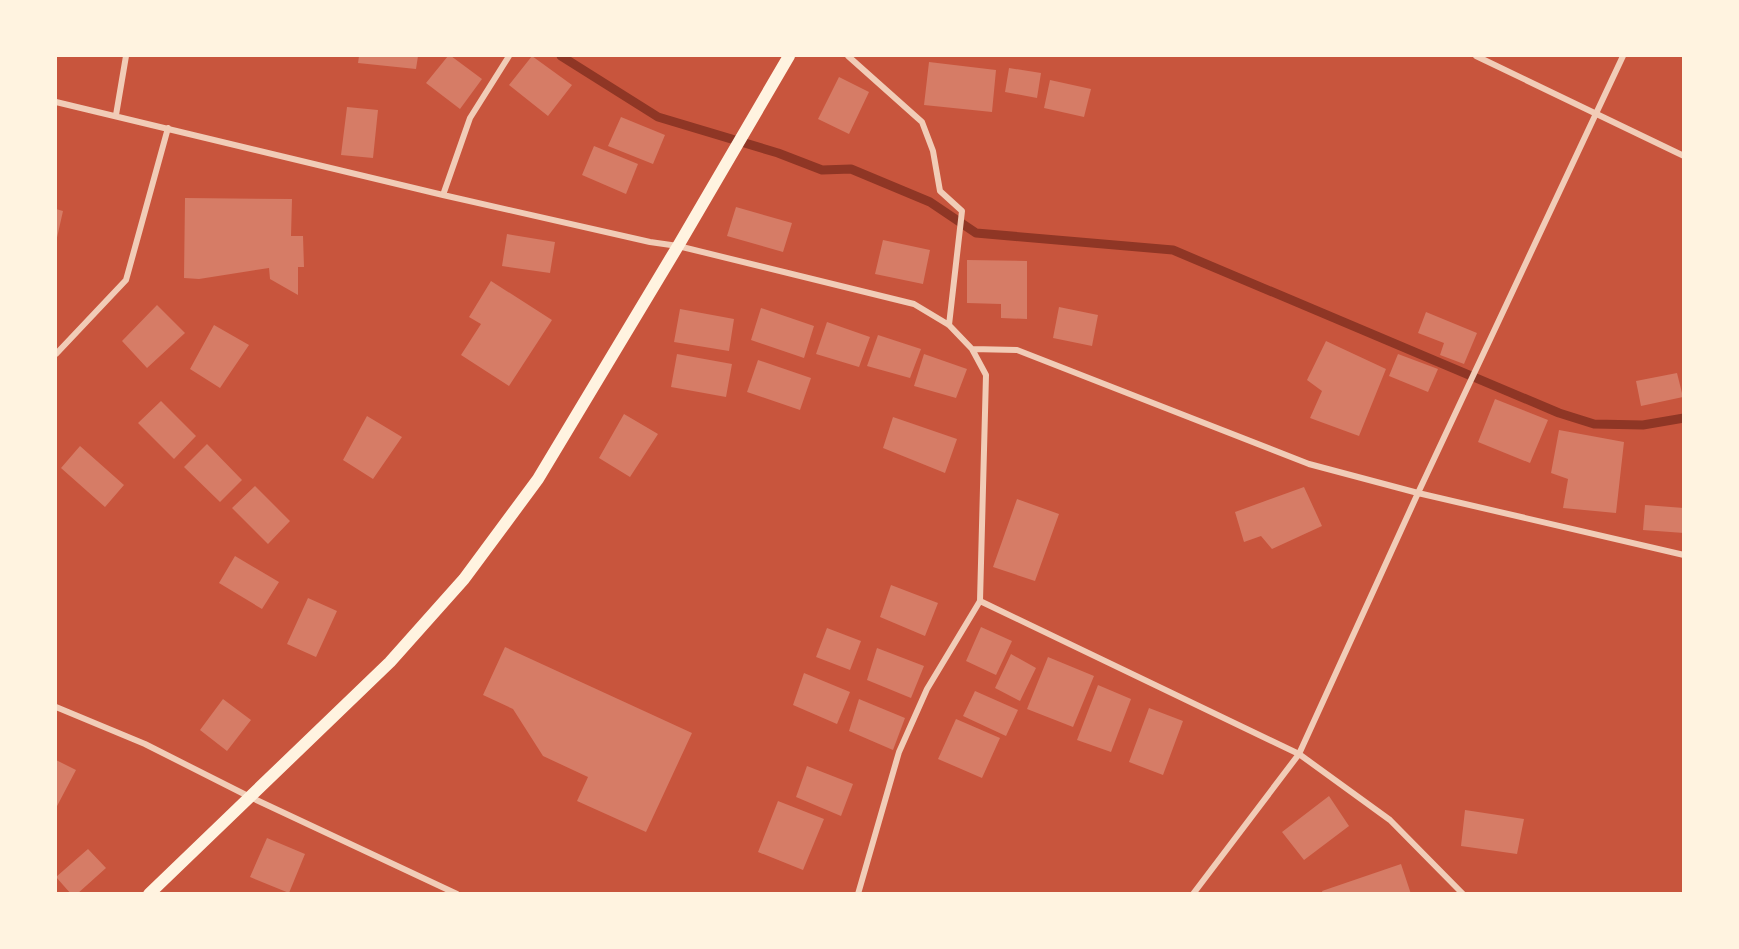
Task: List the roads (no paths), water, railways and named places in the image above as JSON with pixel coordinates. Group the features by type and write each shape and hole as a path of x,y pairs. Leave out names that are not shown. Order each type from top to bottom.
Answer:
{"main road":[{"path":"149,894 390,662 464,579 538,478 789,56"}],"street":[{"path":"116,115 126,56"},
{"path":"443,195 470,118 509,56"},
{"path":"848,56 922,122 933,151 940,191 962,211 949,325"},
{"path":"1476,56 1683,156"},
{"path":"1193,894 1299,754 1418,493 1623,56"},
{"path":"56,102 443,195 650,242 678,246 914,304 949,325 972,349 986,375 980,601 927,689 899,752 858,894"},
{"path":"56,354 126,280 168,128"},
{"path":"972,349 1017,350 1309,464 1418,493 1683,555"},
{"path":"980,601 1299,754 1390,820 1463,894"},
{"path":"56,707 145,744 250,798 457,893"}],"waterway":[{"path":"561,56 658,117 778,153 822,170 851,169 930,202 976,233 1173,250 1559,413 1594,424 1643,425 1684,418"}]}
